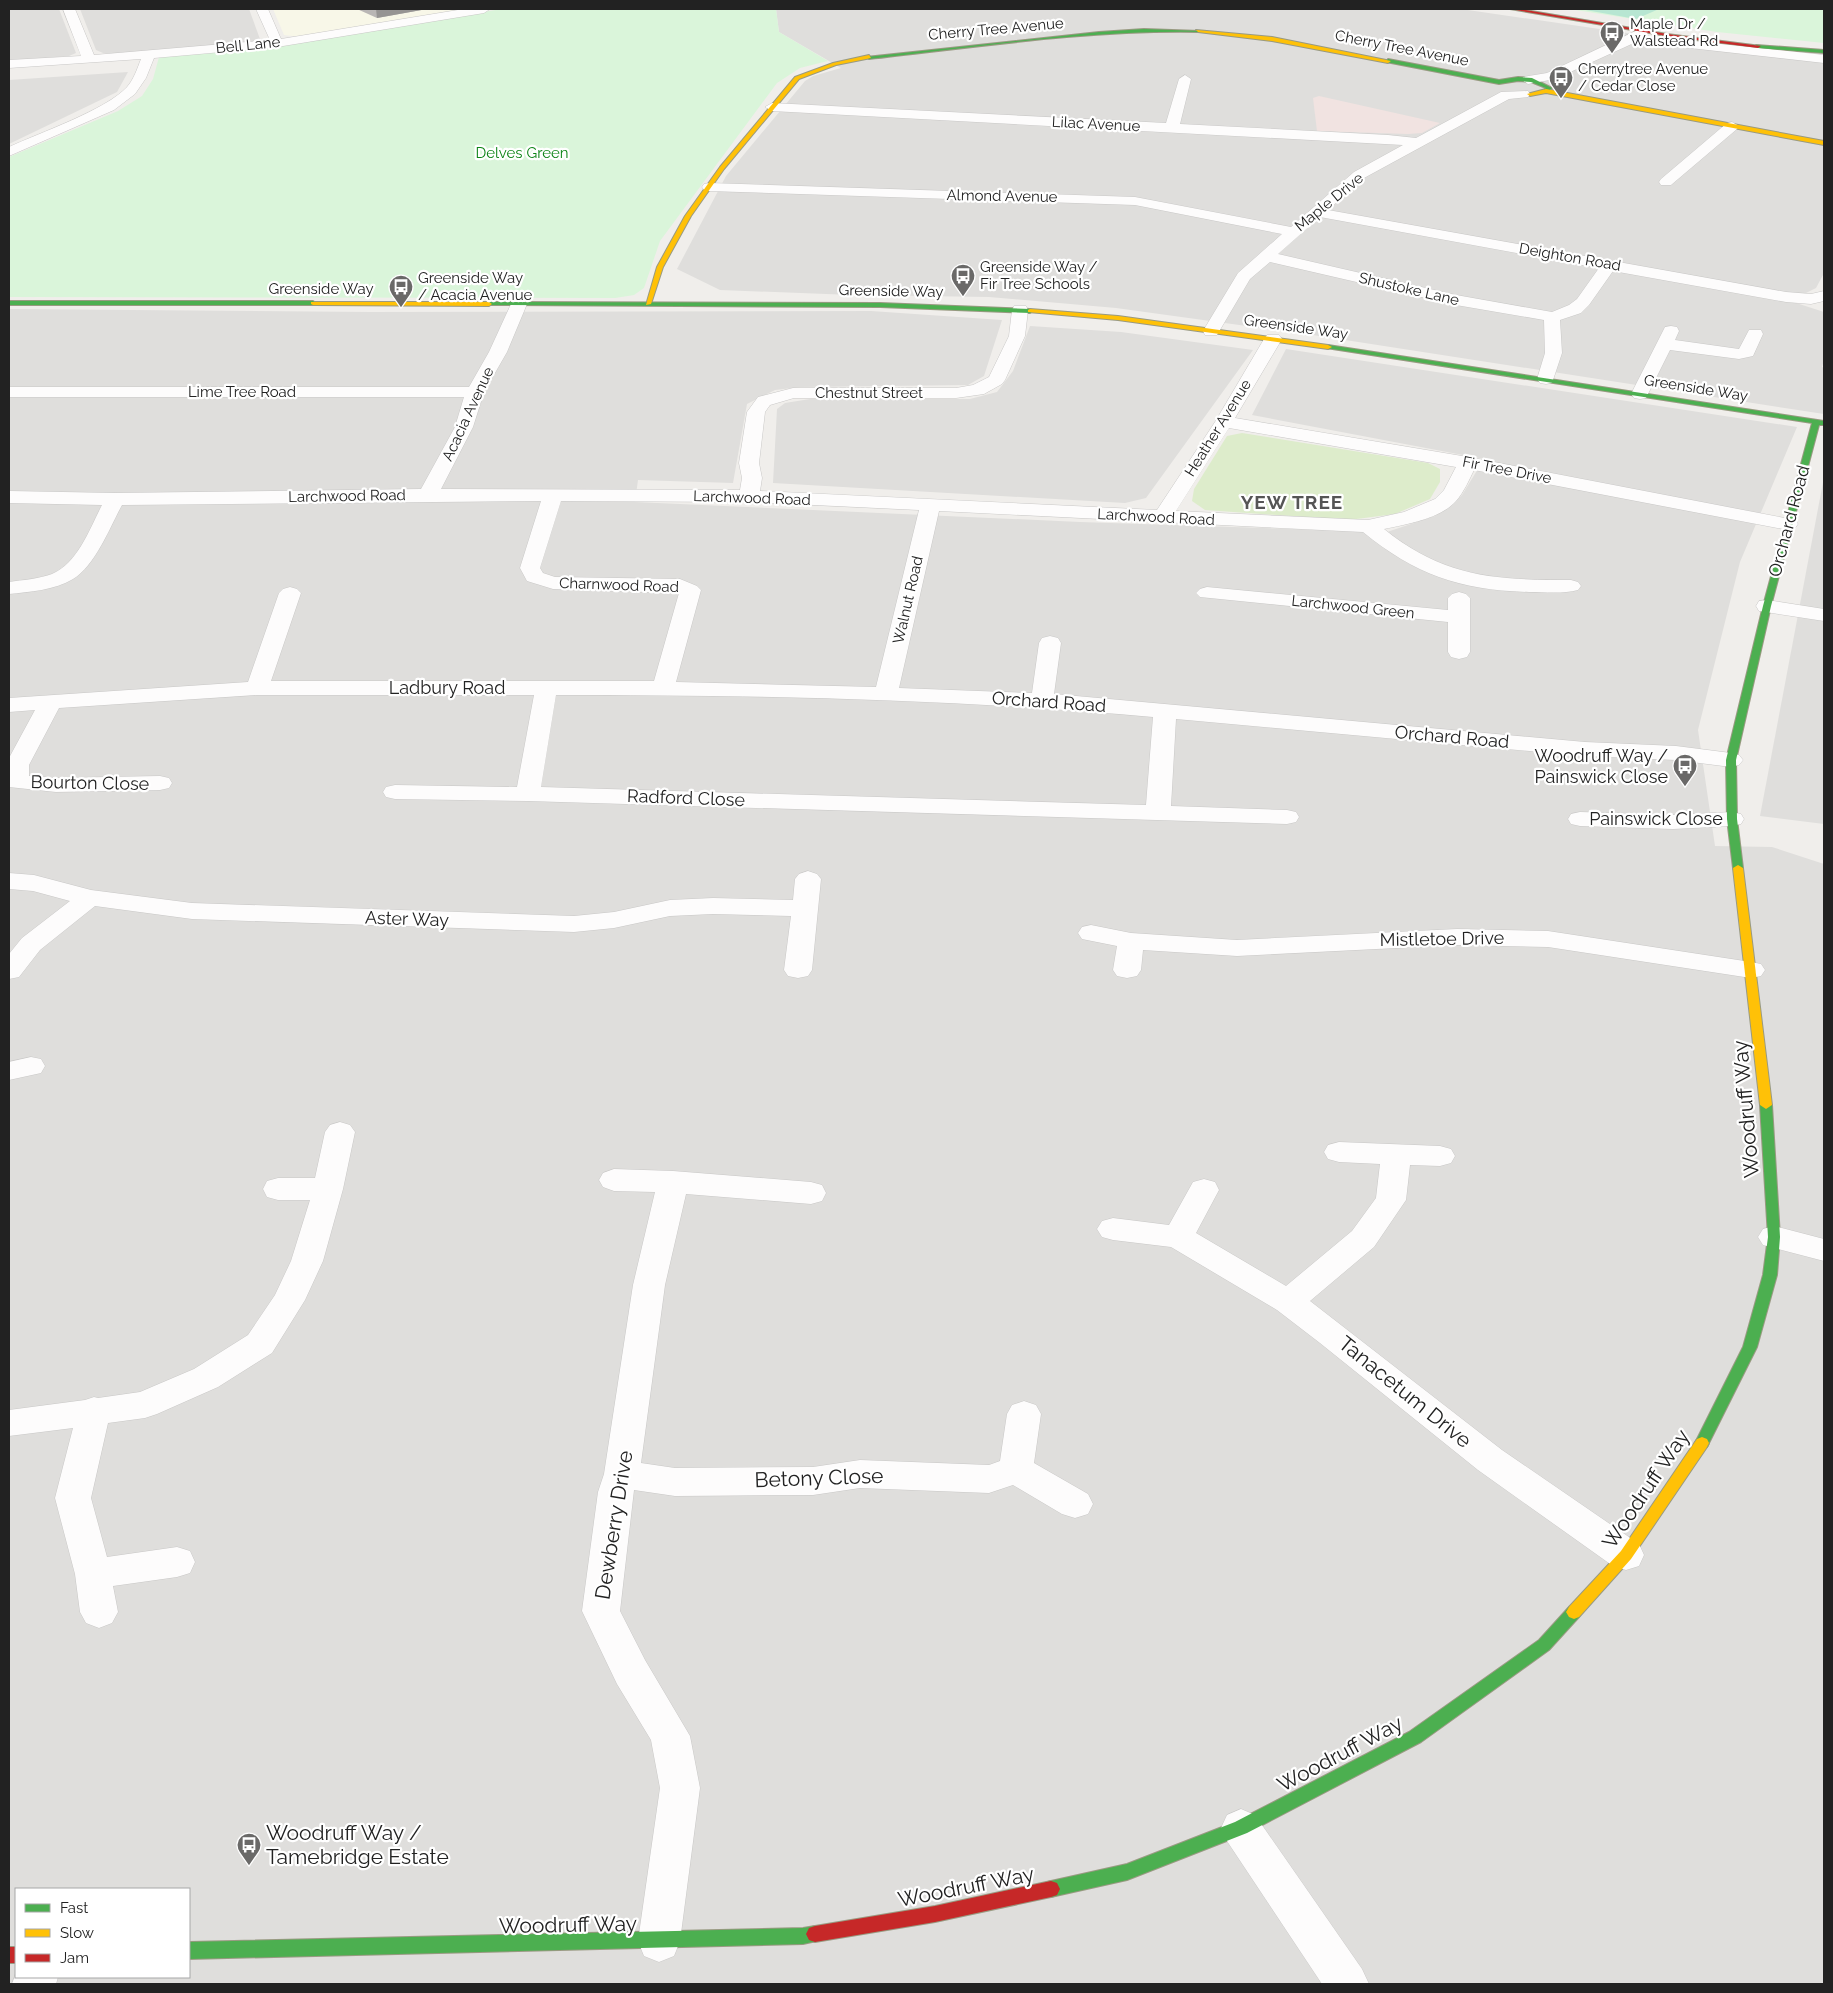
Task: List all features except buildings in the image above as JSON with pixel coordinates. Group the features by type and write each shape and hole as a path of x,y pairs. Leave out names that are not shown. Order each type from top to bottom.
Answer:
{"street":[{"path":"70,9 89,59"},
{"path":"262,9 277,43"},
{"name":"Bell Lane","path":"9,76 277,43 484,9"},
{"path":"1512,9 1638,35 1824,60"},
{"name":"Cherry Tree Avenue","path":"648,304 664,261 685,221 709,187 772,107 797,78 812,70 912,52 1144,30 1199,32 1268,38 1502,89"},
{"path":"1638,35 1824,52"},
{"name":"Maple Drive","path":"1502,89 1522,94 1547,84 1638,35"},
{"name":"Bell Lane","path":"9,64 89,59 147,60"},
{"path":"9,152 109,107 130,91 140,78 147,60"},
{"path":"1172,128 1185,79"},
{"name":"Maple Drive","path":"1211,331 1244,276 1359,175 1419,143 1502,89 1528,80 1547,84"},
{"path":"1547,84 1732,126 1824,143"},
{"name":"Lilac Avenue","path":"772,107 1388,139 1419,143"},
{"path":"1666,182 1732,126"},
{"name":"Almond Avenue","path":"709,187 1135,201 1293,232"},
{"name":"Deighton Road","path":"1316,212 1610,264 1786,298 1812,299 1824,296"},
{"name":"Shustoke Lane","path":"1266,256 1456,300 1553,317"},
{"path":"1546,379 1552,363 1554,345 1550,324 1553,317 1574,309 1583,302 1610,264"},
{"name":"Greenside Way","path":"9,303 880,305 1020,310 1118,318 1273,339 1820,422"},
{"name":"Acacia Avenue","path":"428,495 464,427 475,392 498,352 519,304"},
{"name":"Chestnut Street","path":"749,496 752,478 749,463 754,419 756,412 764,402 793,393 956,393 978,390 996,380 1016,336 1020,310"},
{"path":"1640,394 1669,337 1707,350 1732,354 1747,352 1755,334"},
{"name":"Heather Avenue","path":"1162,517 1224,422 1273,339"},
{"name":"Lime Tree Road","path":"9,392 475,392"},
{"name":"Fir Tree Drive","path":"1224,422 1468,463 1788,524"},
{"name":"Orchard Road","path":"886,694 1042,700 1585,749 1676,752 1731,760 1788,524 1820,422"},
{"name":"Larchwood Road","path":"9,498 428,495 749,496 1368,526 1387,524 1440,504 1449,497 1468,463"},
{"name":"Charnwood Road","path":"553,495 530,568 534,577 553,583 680,585 690,590 663,688"},
{"path":"9,588 38,585 70,572 82,558 115,498"},
{"name":"Walnut Road","path":"886,694 930,506"},
{"path":"1368,526 1397,550 1428,568 1460,579 1501,584 1570,586"},
{"path":"1248,596 1258,576"},
{"path":"1459,652 1460,579"},
{"path":"257,688 290,593"},
{"name":"Larchwood Green","path":"1207,593 1458,617"},
{"path":"1767,606 1824,615"},
{"path":"1042,700 1050,643"},
{"name":"Ladbury Road","path":"9,705 257,688 663,688 886,694"},
{"path":"528,794 546,688"},
{"name":"Bourton Close","path":"50,703 17,765 17,782 56,785 160,783"},
{"path":"1158,812 1165,710"},
{"name":"Woodruff Way","path":"190,1952 803,1936 935,1914 1127,1872 1241,1828 1415,1737 1544,1646 1626,1556 1703,1440 1750,1348 1770,1275 1774,1237 1769,1131 1732,819 1731,760"},
{"name":"Radford Close","path":"395,792 528,794 1287,817"},
{"name":"Painswick Close","path":"1580,819 1673,822 1732,819"},
{"path":"798,970 808,879"},
{"name":"Aster Way","path":"9,881 34,883 90,898 192,911 574,924 614,920 670,908 713,906 806,908"},
{"path":"9,971 31,944 90,898"},
{"name":"Mistletoe Drive","path":"1091,933 1131,941 1237,948 1457,936 1548,939 1751,970"},
{"path":"1127,970 1131,941"},
{"path":"9,1423 94,1410 145,1405 206,1378 260,1344 289,1300 307,1260 328,1189 340,1132"},
{"path":"1339,1152 1440,1156"},
{"path":"1288,1302 1363,1239 1391,1200 1396,1154"},
{"path":"614,1180 673,1182 811,1194"},
{"name":"Dewberry Drive","path":"659,1941 680,1788 670,1736 631,1672 601,1611 616,1492 622,1474 649,1285 673,1182"},
{"path":"278,1189 328,1189"},
{"path":"1178,1237 1204,1190"},
{"name":"Tanacetum Drive","path":"1113,1230 1178,1237 1288,1302 1332,1334 1490,1460 1626,1556"},
{"path":"1774,1237 1824,1250"},
{"path":"94,1410 73,1498 93,1574 99,1612"},
{"path":"1024,1414 1016,1470 1075,1504"},
{"name":"Betony Close","path":"622,1474 675,1482 813,1481 860,1474 989,1479 1016,1470"},
{"path":"93,1574 177,1562"},
{"path":"1241,1828 1347,1984"}],"shaded area":[{"path":"9,9 59,9 76,53 69,56 9,61"},
{"path":"80,9 249,9 260,39 255,42 115,54 103,53 96,50"},
{"path":"273,9 467,9 301,37 284,35"},
{"path":"776,9 1461,9 1627,33 1824,56 1824,273 1816,288 1790,301 1824,312 1824,360 1822,367 1824,368 1824,414 1313,335 1116,308 989,297 852,295 720,290 677,269 726,176 805,81 813,76 841,68 779,32"},
{"path":"128,72 117,92 9,144 9,80"},
{"path":"1319,96 1440,123 1422,133 1408,134 1317,131 1313,98"},
{"path":"9,309 370,312 871,311 1002,320 984,376 968,385 801,387 775,390 747,404 733,483 638,480 635,502 1080,522 1387,532 1435,516 1462,495 1484,459 1252,415 1286,349 1797,427 1740,562 1698,730 1715,846 1772,847 1824,864 1824,1984 9,1984"},
{"path":"1030,326 1121,332 1253,350 1146,498 1125,503 773,483 777,409 785,403 810,399 970,399 997,392 1013,371"},
{"path":"1824,477 1824,824 1760,816"}],"green space":[{"name":"Delves Green","path":"501,9 776,9 779,32 828,61 800,68 777,83 660,241 644,288 634,295 615,298 9,297 9,157 118,111 142,96 153,79 159,57 419,23"},
{"path":"1569,9 1824,9 1824,43 1717,32"},
{"path":"1580,9 1659,9 1636,19"},
{"path":"1242,433 1428,463 1440,469 1440,482 1430,499 1395,514 1349,520 1205,510 1192,501 1194,489 1227,436"}],"traffic: fast":[{"path":"869,57 1099,33 1144,30 1198,31"},
{"path":"1758,46 1824,52"},
{"path":"1388,61 1499,82 1518,79 1532,80 1549,88 1546,91"},
{"path":"9,303 313,303"},
{"path":"489,304 880,305 1030,311"},
{"path":"1328,347 1824,423"},
{"path":"1738,868 1732,819 1731,760 1767,606 1816,422"},
{"path":"1702,1443 1750,1347 1770,1275 1774,1237 1766,1105"},
{"path":"1051,1889 1127,1872 1241,1828 1415,1737 1544,1645 1574,1612"},
{"path":"190,1951 803,1936 815,1934"}],"traffic: slow":[{"path":"1198,31 1272,39 1388,61"},
{"path":"648,304 660,267 688,216 722,168 797,78 835,64 869,57"},
{"path":"1530,94 1546,91 1824,143"},
{"path":"313,303 489,304"},
{"path":"1030,311 1118,318 1328,347"},
{"path":"1738,868 1766,1105"},
{"path":"1574,1612 1626,1555 1702,1443"}],"traffic: jam":[{"path":"1512,9 1667,35 1758,46"},
{"path":"815,1934 935,1914 1051,1889"},
{"path":"9,1955 15,1955"}],"place":[{"name":"Maple Dr / Walstead Rd","path":"1612,54"},
{"name":"Cherrytree Avenue / Cedar Close","path":"1561,99"},
{"name":"Greenside Way / Fir Tree Schools","path":"963,297"},
{"name":"Greenside Way / Acacia Avenue","path":"401,308"},
{"name":"Woodruff Way / Painswick Close","path":"1685,787"},
{"name":"Woodruff Way / Tamebridge Estate","path":"249,1866"}],"district":[{"name":"YEW TREE","path":"1292,502"}]}
